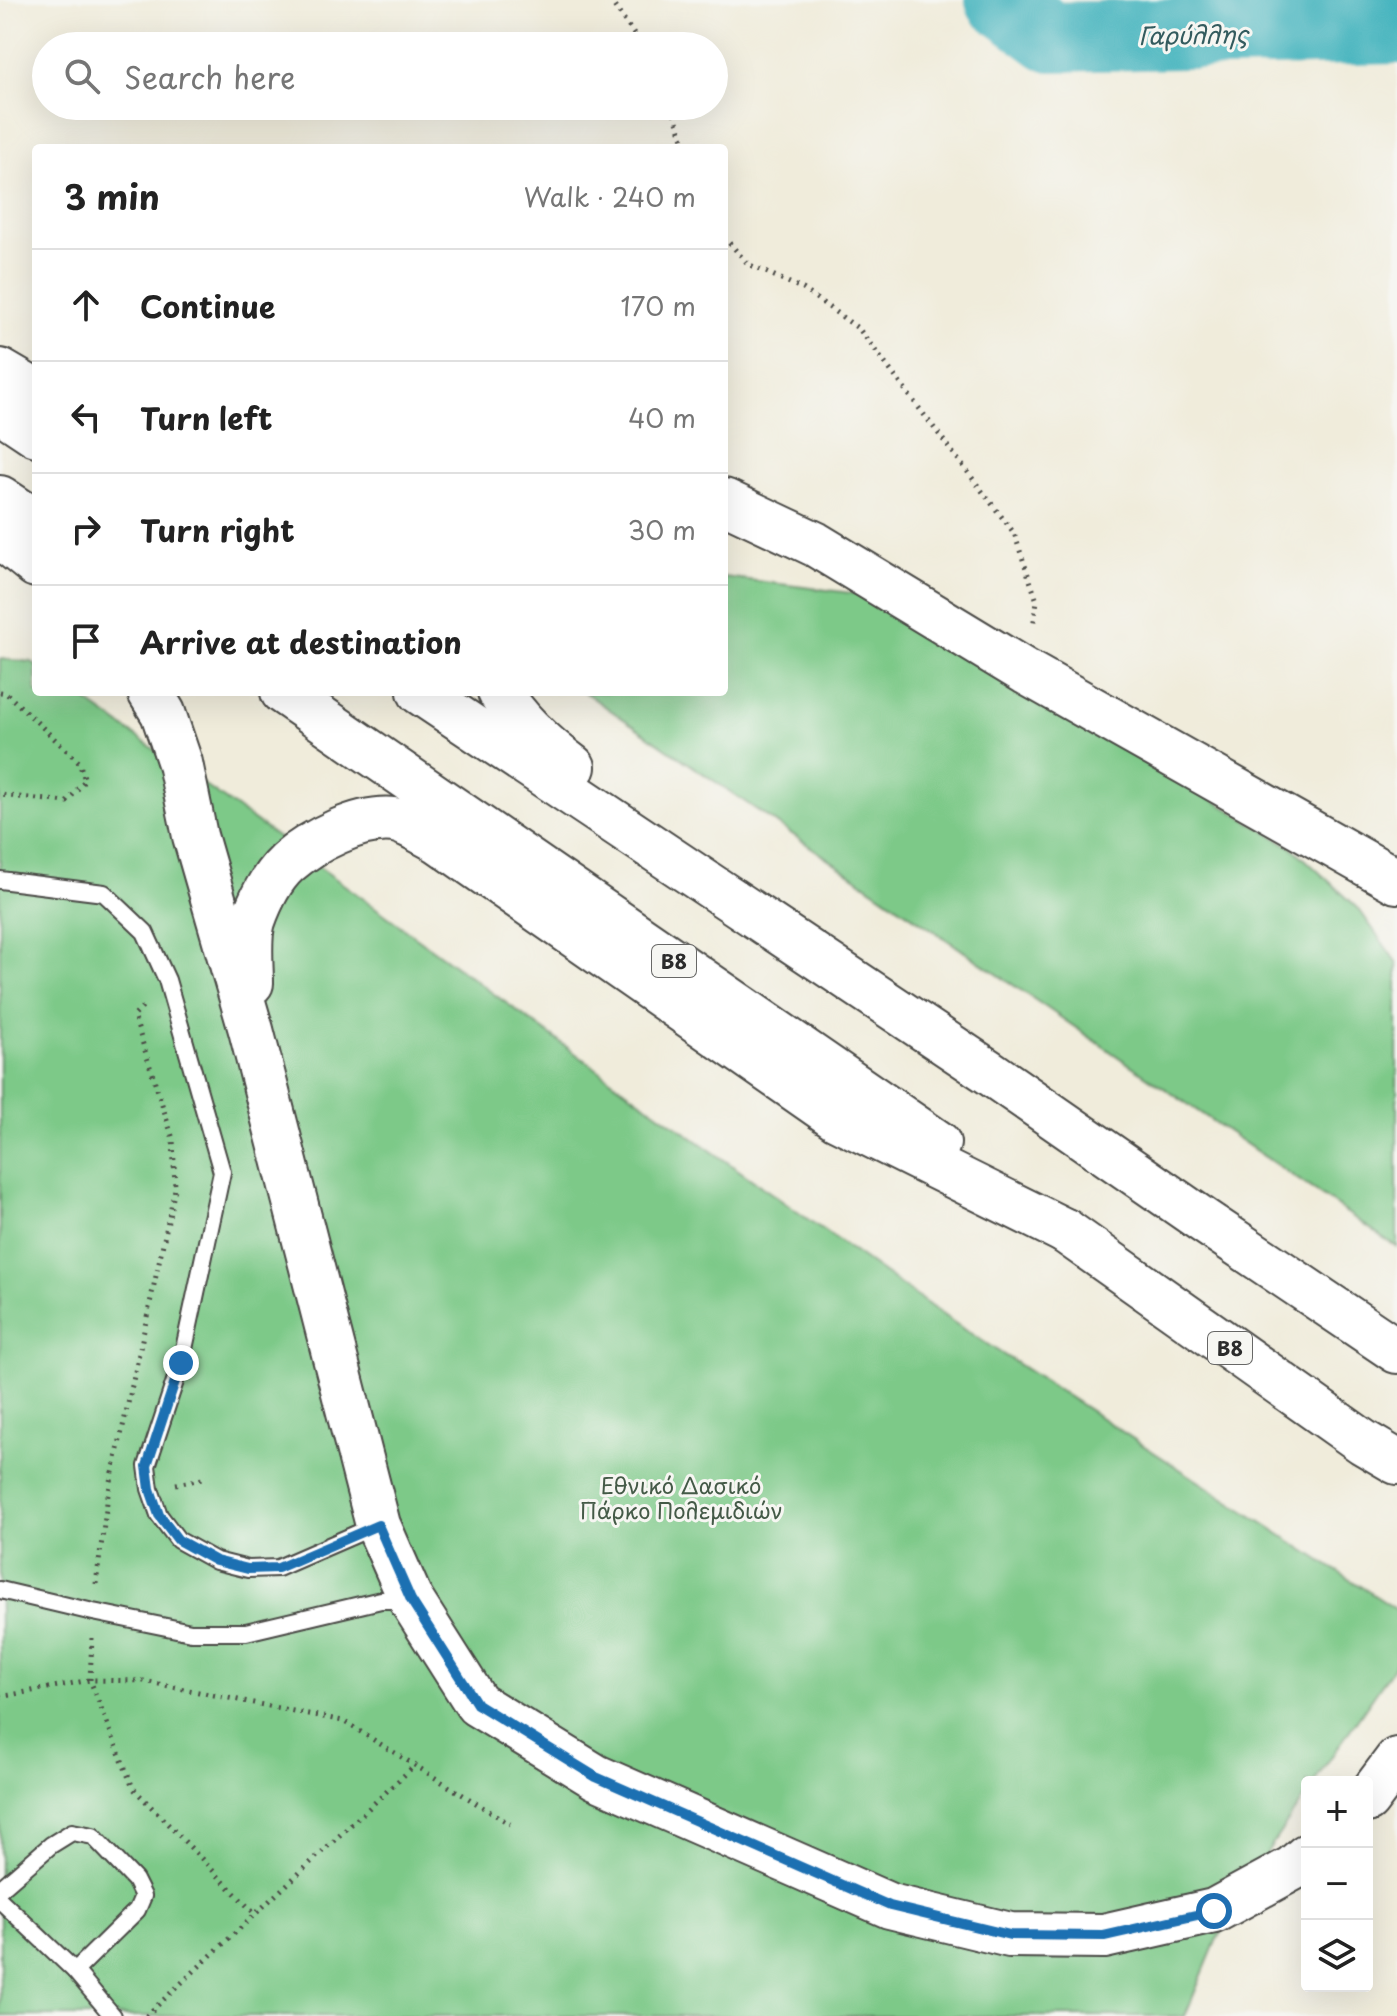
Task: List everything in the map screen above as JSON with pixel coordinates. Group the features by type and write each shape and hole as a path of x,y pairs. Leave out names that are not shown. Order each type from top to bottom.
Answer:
{"main road":[{"path":"0,371 32,390"},
{"path":"0,410 32,431"},
{"path":"0,498 32,519"},
{"path":"728,503 815,544 1026,672 1397,881"},
{"path":"0,536 32,562"},
{"path":"152,696 163,713 180,763 195,836 251,1030 378,1525 411,1600 477,1704 596,1777 890,1906 1010,1935 1104,1936 1214,1911 1301,1861"},
{"name":"B8","path":"289,696 1065,1231 1363,1442 1397,1462"},
{"path":"426,696 989,1072 1397,1351"},
{"path":"502,696 548,748 989,1072"},
{"path":"251,1030 252,925 265,892 286,865 308,847 338,830 364,822 395,820 439,841 837,1118 1065,1231"},
{"path":"1373,1792 1397,1760"}],"lane":[{"path":"0,880 104,893 145,932 167,980 222,1172 181,1363 147,1466 150,1489 159,1515 178,1540 216,1561 248,1569 278,1568 378,1525"},
{"path":"0,1590 191,1632 246,1632 381,1600 411,1600"},
{"path":"0,1889 51,1845 72,1832 93,1836 135,1880 143,1896 137,1910 75,1971"},
{"path":"0,1900 75,1971 113,2016"}],"path":[{"path":"610,0 632,32"},
{"path":"677,120 685,144"},
{"path":"728,242 748,264 803,289 859,329 1014,533 1037,601 1026,672"},
{"path":"0,692 6,693 79,762 85,780 67,802 0,795"},
{"path":"0,1697 90,1680 144,1681 343,1721 510,1824"},
{"path":"146,2016 415,1765"}],"green space":[{"path":"728,578 875,596 1293,848 1358,908 1397,963 1397,1247 590,696 728,696"},
{"name":"Εθνικό Δασικό Πάρκο Πολεμιδιών","path":"0,659 32,662 32,696 80,696 950,1320 1397,1610 1397,1662 1318,1776 1301,1776 1301,1802 1269,1849 1216,1941 1185,2016 0,2016"}],"waterway":[{"name":"Γαρύλλης","path":"1000,0 1051,37 1397,29"}],"route":[{"path":"181,1363 147,1466 150,1489 159,1515 178,1540 216,1561 248,1569 278,1568 378,1525 411,1600 477,1704 596,1777 890,1906 1010,1935 1104,1936 1214,1911"}]}
